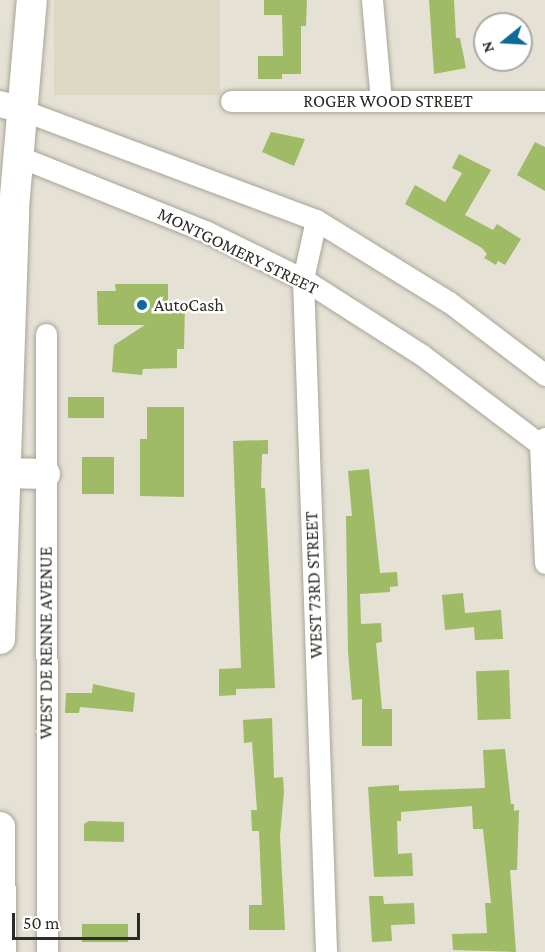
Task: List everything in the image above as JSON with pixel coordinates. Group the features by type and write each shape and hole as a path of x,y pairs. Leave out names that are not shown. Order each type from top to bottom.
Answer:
{"highway":[{"path":"0,639 14,208 10,154 11,107 32,0"},
{"path":"4,473 45,474"},
{"path":"0,827 1,952"}],"street":[{"path":"372,0 381,100"},
{"name":"ROGER WOOD STREET","path":"231,101 545,101"},
{"path":"11,107 316,220 449,302 545,375"},
{"name":"MONTGOMERY STREET","path":"10,154 206,231 303,279 422,355 543,443"},
{"name":"WEST 73RD STREET","path":"316,220 303,279 326,952"},
{"name":"WEST DE RENNE AVENUE","path":"46,334 47,952"},
{"path":"543,443 545,563"}],"shaded area":[{"path":"54,0 220,0 220,95 54,95"}],"building":[{"path":"264,0 307,0 306,26 301,26 301,74 282,74 282,79 258,79 258,56 283,56 282,15 264,15"},
{"path":"429,0 454,0 456,38 460,38 466,68 434,74"},
{"path":"271,132 305,139 294,166 262,152"},
{"path":"535,142 545,147 545,191 517,175"},
{"path":"459,154 491,170 465,215 493,230 497,224 521,239 505,265 498,261 496,265 484,258 487,254 482,248 405,204 415,185 445,202 462,173 452,168"},
{"path":"115,284 168,284 168,304 185,305 184,349 177,349 177,368 143,369 142,375 112,372 114,345 145,325 98,325 97,291 116,291"},
{"path":"68,397 104,397 104,418 68,418"},
{"path":"147,407 184,407 184,497 140,496 140,439 147,439"},
{"path":"268,440 268,454 262,454 261,488 265,488 275,688 236,689 236,695 219,696 219,669 241,668 233,441"},
{"path":"82,457 114,457 114,494 82,494"},
{"path":"369,469 380,573 397,572 398,586 390,587 390,592 360,594 361,624 381,623 382,642 376,643 382,709 392,709 392,746 362,746 362,699 352,700 348,651 346,516 352,516 348,471"},
{"path":"463,593 465,613 501,610 503,639 475,640 474,627 445,630 442,595"},
{"path":"509,670 511,719 478,720 476,671"},
{"path":"93,684 135,693 133,712 80,707 79,713 65,713 66,693 92,693"},
{"path":"272,718 274,778 283,777 284,792 280,836 285,930 249,930 249,905 262,905 259,831 252,831 251,810 257,810 252,742 244,743 243,720"},
{"path":"505,749 511,804 514,804 514,811 519,810 517,870 510,870 516,952 453,950 452,934 487,933 485,903 491,903 483,829 473,829 472,806 401,812 401,821 397,821 398,854 412,853 413,876 374,877 368,787 399,785 399,791 485,788 483,750"},
{"path":"89,821 124,822 124,842 84,841 84,824"},
{"path":"369,896 383,896 384,904 414,903 415,924 391,925 392,941 372,942"},
{"path":"82,924 128,924 128,942 82,942"}],"place":[{"name":"AutoCash","path":"142,305"}]}
